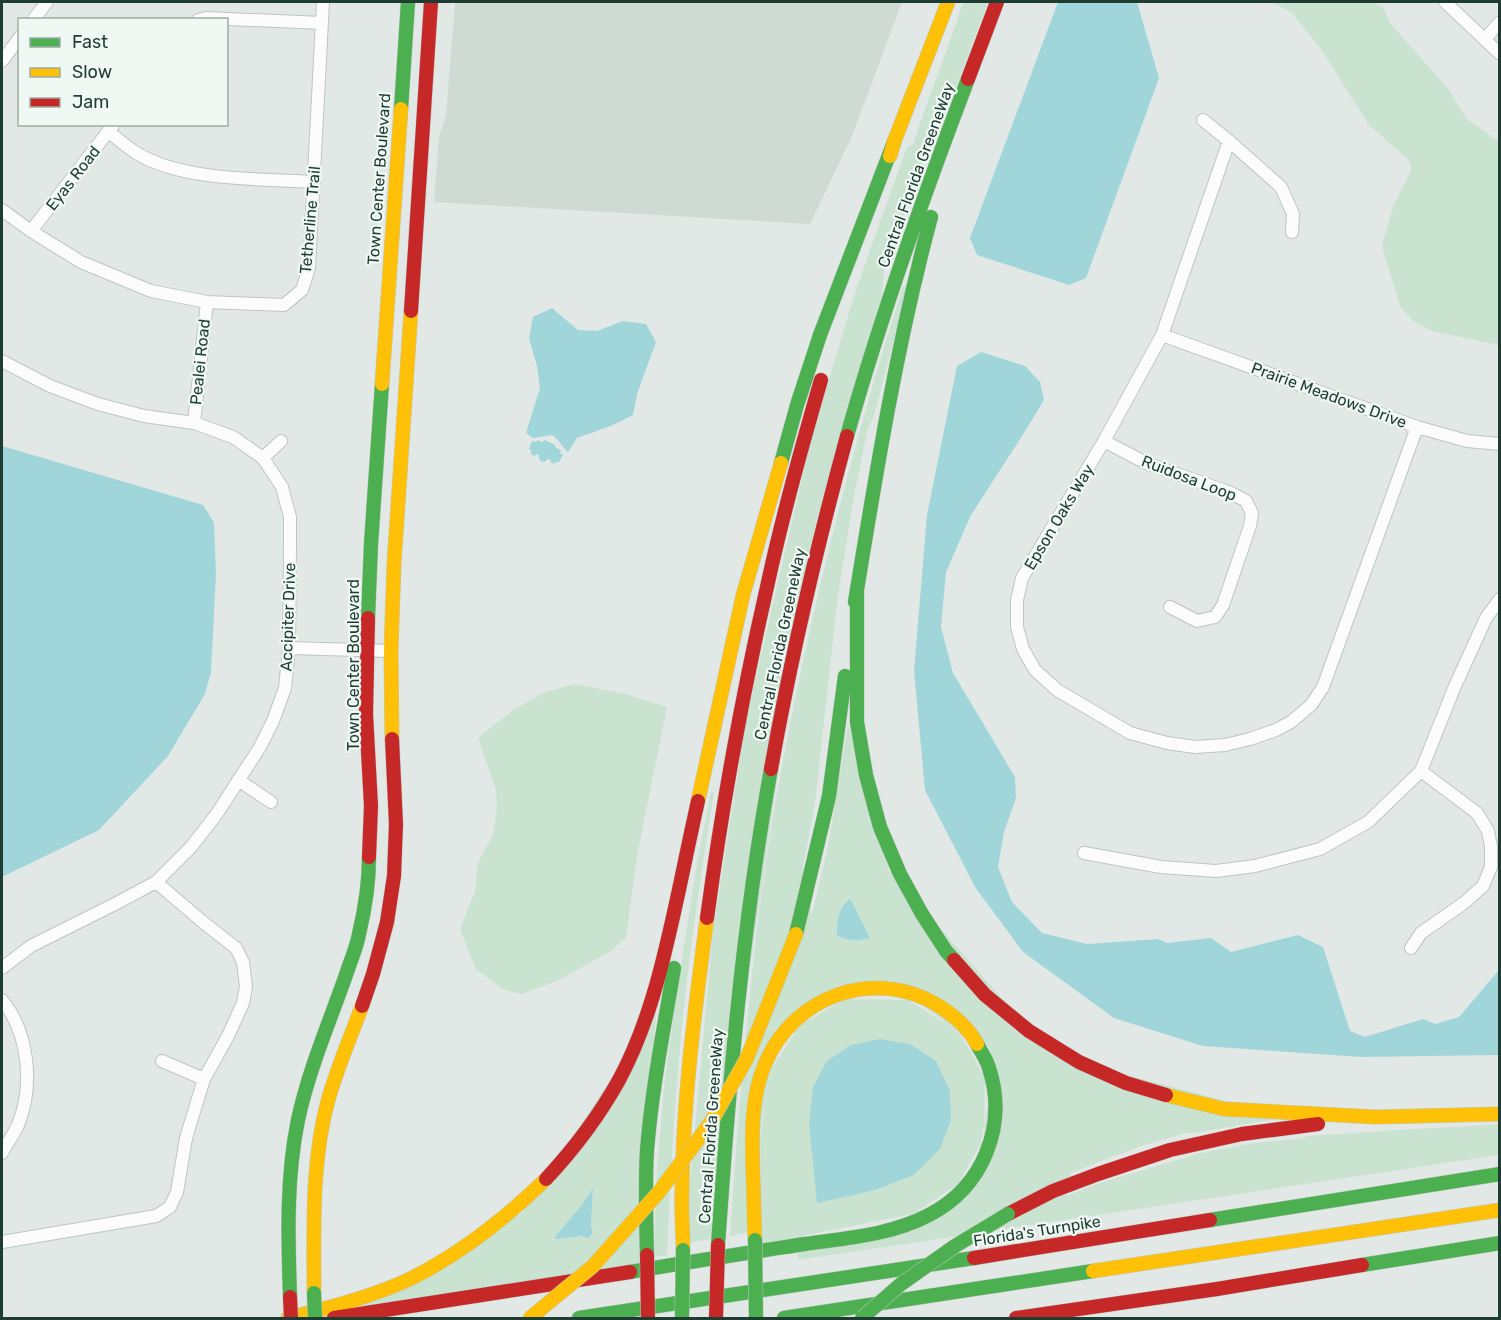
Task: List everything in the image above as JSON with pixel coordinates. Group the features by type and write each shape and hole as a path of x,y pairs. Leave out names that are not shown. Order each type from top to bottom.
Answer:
{"main road":[{"name":"Town Center Boulevard","path":"289,1318 289,1209 291,1168 298,1120 309,1079 359,935 369,872 371,806 366,714 371,544 408,2"},
{"path":"315,1318 314,1218 317,1158 329,1097 374,974 387,922 394,876 396,824 392,748 391,651 399,486 431,2"},
{"name":"Central Florida GreeneWay","path":"838,323 880,197 894,142 948,2"},
{"name":"Central Florida GreeneWay","path":"716,1318 718,1245 730,1073 745,941 764,810 786,690 812,572 855,410 884,314 912,231 997,2"},
{"path":"530,1318 593,1266 659,1192 711,1122 747,1058 796,934 829,796 857,588 880,445 919,261 963,93"},
{"path":"289,1318 338,1306 372,1294 447,1259 520,1205 584,1134 610,1096 641,1031 662,966 743,595 797,405 819,335 894,142"},
{"name":"Central Florida GreeneWay","path":"682,1318 684,1250 682,1182 690,1069 703,947 722,815 744,693 770,573 797,464 825,367"},
{"path":"857,588 857,722 866,775 880,827 900,874 922,915 946,951 985,995 1029,1031 1079,1062 1126,1083 1179,1099 1224,1109 1376,1117 1500,1114"},
{"path":"648,1318 646,1162 652,1097 716,721"},
{"path":"333,1318 870,1234 912,1223 938,1210 969,1184 984,1159 996,1120 996,1089 984,1053 974,1036 947,1010 925,997 887,987 868,987 832,996 807,1010 790,1024 766,1059 755,1100 752,1138 755,1240 756,1318"},
{"path":"862,1318 910,1278 955,1246 1008,1214 1053,1191 1170,1150 1242,1134 1376,1117"},
{"name":"Florida's Turnpike","path":"579,1318 1500,1174"},
{"path":"784,1318 1500,1210"},
{"path":"1016,1318 1217,1289 1500,1243"},
{"path":"1096,1318 1116,1311 1217,1289"}],"street":[{"path":"35,18 47,2"},
{"name":"Tetherline Trail","path":"2,210 81,262 152,291 207,302 284,305 303,291 309,268 323,2"},
{"path":"1445,2 1500,54"},
{"path":"228,19 322,23"},
{"path":"1485,39 1499,23"},
{"path":"2,61 18,40"},
{"path":"1203,120 1281,187 1293,214 1292,232"},
{"path":"111,128 139,154 168,167 209,176 314,182"},
{"name":"Eyas Road","path":"31,231 111,128"},
{"name":"Epson Oaks Way","path":"1229,141 1162,335 1104,441 1022,579 1017,600 1017,627 1023,648 1035,670 1057,690 1130,733 1167,743 1195,747 1225,745 1276,730 1291,722 1311,705 1323,687 1417,427"},
{"name":"Pealei Road","path":"194,423 207,302"},
{"name":"Prairie Meadows Drive","path":"1162,335 1417,427 1467,441 1500,444"},
{"name":"Accipiter Drive","path":"2,361 50,386 98,404 144,416 194,423 233,437 263,458 282,487 290,517 289,648 285,688 273,721 260,747 216,815 191,847 156,882 31,946 2,968"},
{"path":"263,458 281,441"},
{"name":"Ruidosa Loop","path":"1104,441 1146,463 1231,493 1246,501 1252,513 1250,526 1227,594 1215,617 1197,621 1170,607"},
{"path":"1084,853 1161,867 1216,871 1256,866 1320,849 1368,822 1421,771 1455,686 1486,618 1500,599"},
{"path":"289,648 391,651"},
{"path":"1411,948 1421,933 1464,903 1483,886 1491,867 1488,831 1477,813 1421,771"},
{"path":"238,780 271,802"},
{"path":"2,1242 156,1216 170,1207 177,1192 186,1138 204,1079 228,1036 243,1003 246,987 243,962 236,948 156,882"},
{"path":"2,1000 21,1035 27,1067 27,1096 18,1125 2,1153"},
{"path":"162,1061 204,1079"}],"shaded area":[{"path":"455,2 902,2 852,136 810,224 434,202 439,137 446,116"}],"green space":[{"path":"963,2 988,2 941,127 936,128 884,268 882,294 811,545 711,1239 687,1243 690,1183 713,930 747,716 811,440 850,309 907,147 913,145"},
{"path":"1270,2 1373,2 1383,7 1390,23 1449,90 1466,118 1499,142 1499,345 1432,331 1413,321 1400,306 1382,246 1393,207 1412,169 1408,159 1369,125 1321,49 1291,12"},
{"path":"903,286 908,287 873,419 868,428 838,595 815,803 803,867 812,914 828,847 848,724 888,869 1052,1055 1286,1117 1186,1133 1144,1145 1070,1173 1066,1196 1106,1181 1201,1153 1254,1143 1305,1138 1306,1136 1499,1124 1499,1155 798,1260 797,1251 855,1242 972,1189 996,1062 890,980 775,1029 748,1232 730,1236 753,966 775,805 804,658 838,512"},
{"path":"575,684 626,694 667,707 637,856 626,938 609,952 559,980 522,994 504,990 476,969 460,929 476,889 477,864 493,835 497,808 496,790 478,738 512,711 545,692"},
{"path":"711,792 714,792 681,1036 672,1146 667,1255 654,1257 657,1170 664,1087 697,863"},
{"path":"845,999 908,1000 960,1033 985,1078 984,1138 958,1184 913,1214 762,1244 760,1133 770,1071 799,1026"},
{"path":"656,1011 641,1263 360,1308 523,1212","holes":["593,1190 592,1235 585,1238 579,1236 582,1205"]}],"water":[{"path":"1058,2 1137,2 1159,78 1086,278 1069,285 977,255 970,238"},
{"path":"552,308 578,330 597,331 623,321 646,324 656,342 637,394 633,415 577,438 568,452 552,435 533,438 526,433 540,388 529,338 533,317"},
{"path":"981,352 1025,366 1040,382 1044,400 971,515 946,572 941,627 953,673 1015,777 1016,798 1004,832 998,867 1012,902 1042,933 1087,944 1158,939 1167,943 1211,938 1231,952 1298,935 1323,947 1350,1031 1365,1037 1423,1019 1435,1024 1459,1017 1499,970 1499,1055 1362,1057 1203,1046 1114,1018 1023,952 975,887 925,790 914,671 927,515 957,366"},
{"path":"545,440 561,450 560,453 563,455 559,462 554,464 548,459 542,462 539,455 531,454 529,449 532,441 542,442"},
{"path":"2,446 203,505 214,523 216,574 211,672 205,694 168,756 99,830 2,877"},
{"path":"849,900 870,938 853,940 837,935 840,911"},
{"path":"880,1039 910,1044 936,1061 950,1091 951,1120 940,1149 914,1175 875,1190 817,1203 809,1124 813,1087 827,1061 851,1045"},
{"path":"593,1188 591,1235 588,1238 579,1236 554,1238 582,1205"}],"traffic: fast":[{"path":"401,109 408,2"},
{"path":"847,436 903,256 968,79"},
{"path":"781,463 820,335 894,142"},
{"path":"855,602 898,360 931,217"},
{"path":"368,618 382,384"},
{"path":"857,588 857,722 866,775 880,827 900,874 922,914 954,960"},
{"path":"796,934 829,796 845,676"},
{"path":"718,1245 744,947 771,769"},
{"path":"290,1297 288,1230 294,1142 314,1063 357,943 366,896 369,857"},
{"path":"647,1255 646,1189 649,1127 674,968"},
{"path":"630,1272 884,1231 914,1222 948,1203 977,1171 993,1133 994,1090 988,1065 977,1044"},
{"path":"1210,1220 1500,1174"},
{"path":"862,1318 901,1284 955,1246 1008,1214"},
{"path":"755,1240 756,1318"},
{"path":"1362,1265 1500,1243"},
{"path":"682,1318 683,1250"},
{"path":"579,1318 974,1258"},
{"path":"784,1318 1093,1271"},
{"path":"314,1293 315,1318"}],"traffic: slow":[{"path":"890,156 948,2"},
{"path":"382,384 401,109"},
{"path":"392,739 391,651 394,564 411,311"},
{"path":"698,801 743,595 781,463"},
{"path":"683,1250 683,1157 687,1088 707,918"},
{"path":"530,1318 593,1266 659,1192 711,1122 747,1058 796,934"},
{"path":"755,1240 752,1134 754,1105 765,1064 778,1040 795,1021 815,1005 838,995 863,989 889,989 914,994 939,1006 960,1022 977,1044"},
{"path":"314,1293 316,1170 323,1121 340,1062 362,1006"},
{"path":"1166,1095 1224,1109 1376,1117 1500,1114"},
{"path":"288,1318 365,1297 429,1269 482,1234 546,1179"},
{"path":"1093,1271 1500,1210"}],"traffic: jam":[{"path":"411,311 431,2"},
{"path":"968,79 997,2"},
{"path":"707,918 719,835 749,669 785,509 821,380"},
{"path":"771,769 805,602 847,436"},
{"path":"368,618 366,714 371,806 369,857"},
{"path":"362,1006 387,922 394,876 396,824 392,739"},
{"path":"546,1179 576,1144 603,1106 619,1080 638,1039 665,952 698,801"},
{"path":"954,960 985,995 1029,1031 1079,1062 1126,1083 1166,1095"},
{"path":"1008,1214 1053,1191 1170,1150 1242,1134 1318,1124"},
{"path":"974,1258 1210,1220"},
{"path":"716,1318 718,1245"},
{"path":"647,1255 648,1318"},
{"path":"1016,1318 1362,1265"},
{"path":"334,1318 630,1272"},
{"path":"290,1297 291,1318"}]}
